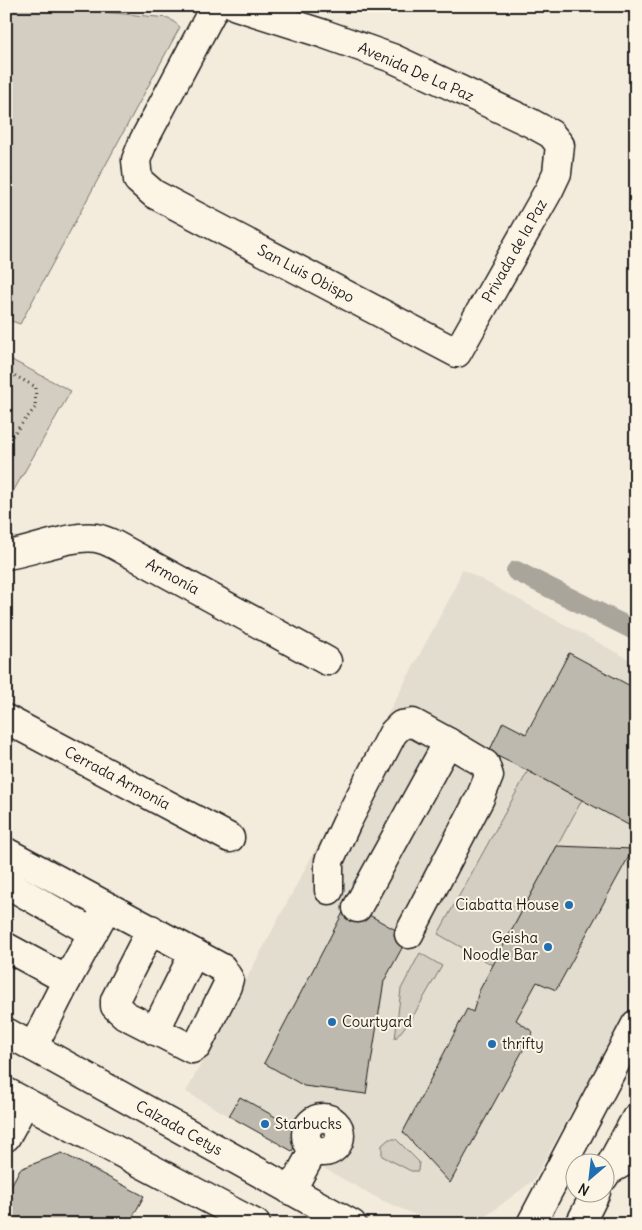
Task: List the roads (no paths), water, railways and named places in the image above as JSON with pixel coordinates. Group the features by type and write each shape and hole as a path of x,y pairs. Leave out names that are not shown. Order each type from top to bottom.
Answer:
{"street":[{"name":"San Luis Obispo","path":"215,6 144,140 136,160 138,180 154,194 457,354"},
{"name":"Avenida De La Paz","path":"236,6 392,58 531,123 550,134 560,145"},
{"name":"Privada de la Paz","path":"457,354 549,190 557,173 560,145"},
{"name":"Armonía","path":"6,555 76,538 96,538 114,544 327,661"},
{"name":"Cerrada Armonía","path":"6,719 230,838"},
{"path":"329,890 329,861 393,734 401,724 413,723 448,742 485,764 489,776 480,798 409,934"},
{"path":"357,908 448,742"},
{"path":"6,852 107,907 152,929 222,968 228,979 227,986 202,1037 197,1046 192,1049 125,1015 115,1006 115,1000 152,929"},
{"path":"6,883 93,933"},
{"path":"34,1047 67,980 107,907"},
{"path":"6,947 67,980"},
{"path":"154,1031 194,953"},
{"path":"512,1224 536,1216 636,1024"},
{"name":"Calzada Cetys","path":"6,1032 352,1224"},
{"path":"6,1138 16,1097 167,1175 256,1224"},
{"path":"614,1159 636,1118"},
{"path":"292,1191 314,1149"},
{"path":"614,1172 636,1155"},
{"path":"580,1224 592,1202"}],"waterway":[{"path":"516,571 636,631"}],"place":[{"name":"Ciabatta House","path":"569,905"},
{"name":"Geisha Noodle Bar","path":"548,947"},
{"name":"Courtyard","path":"332,1022"},
{"name":"thrifty","path":"492,1044"},
{"name":"Starbucks","path":"265,1124"}]}
